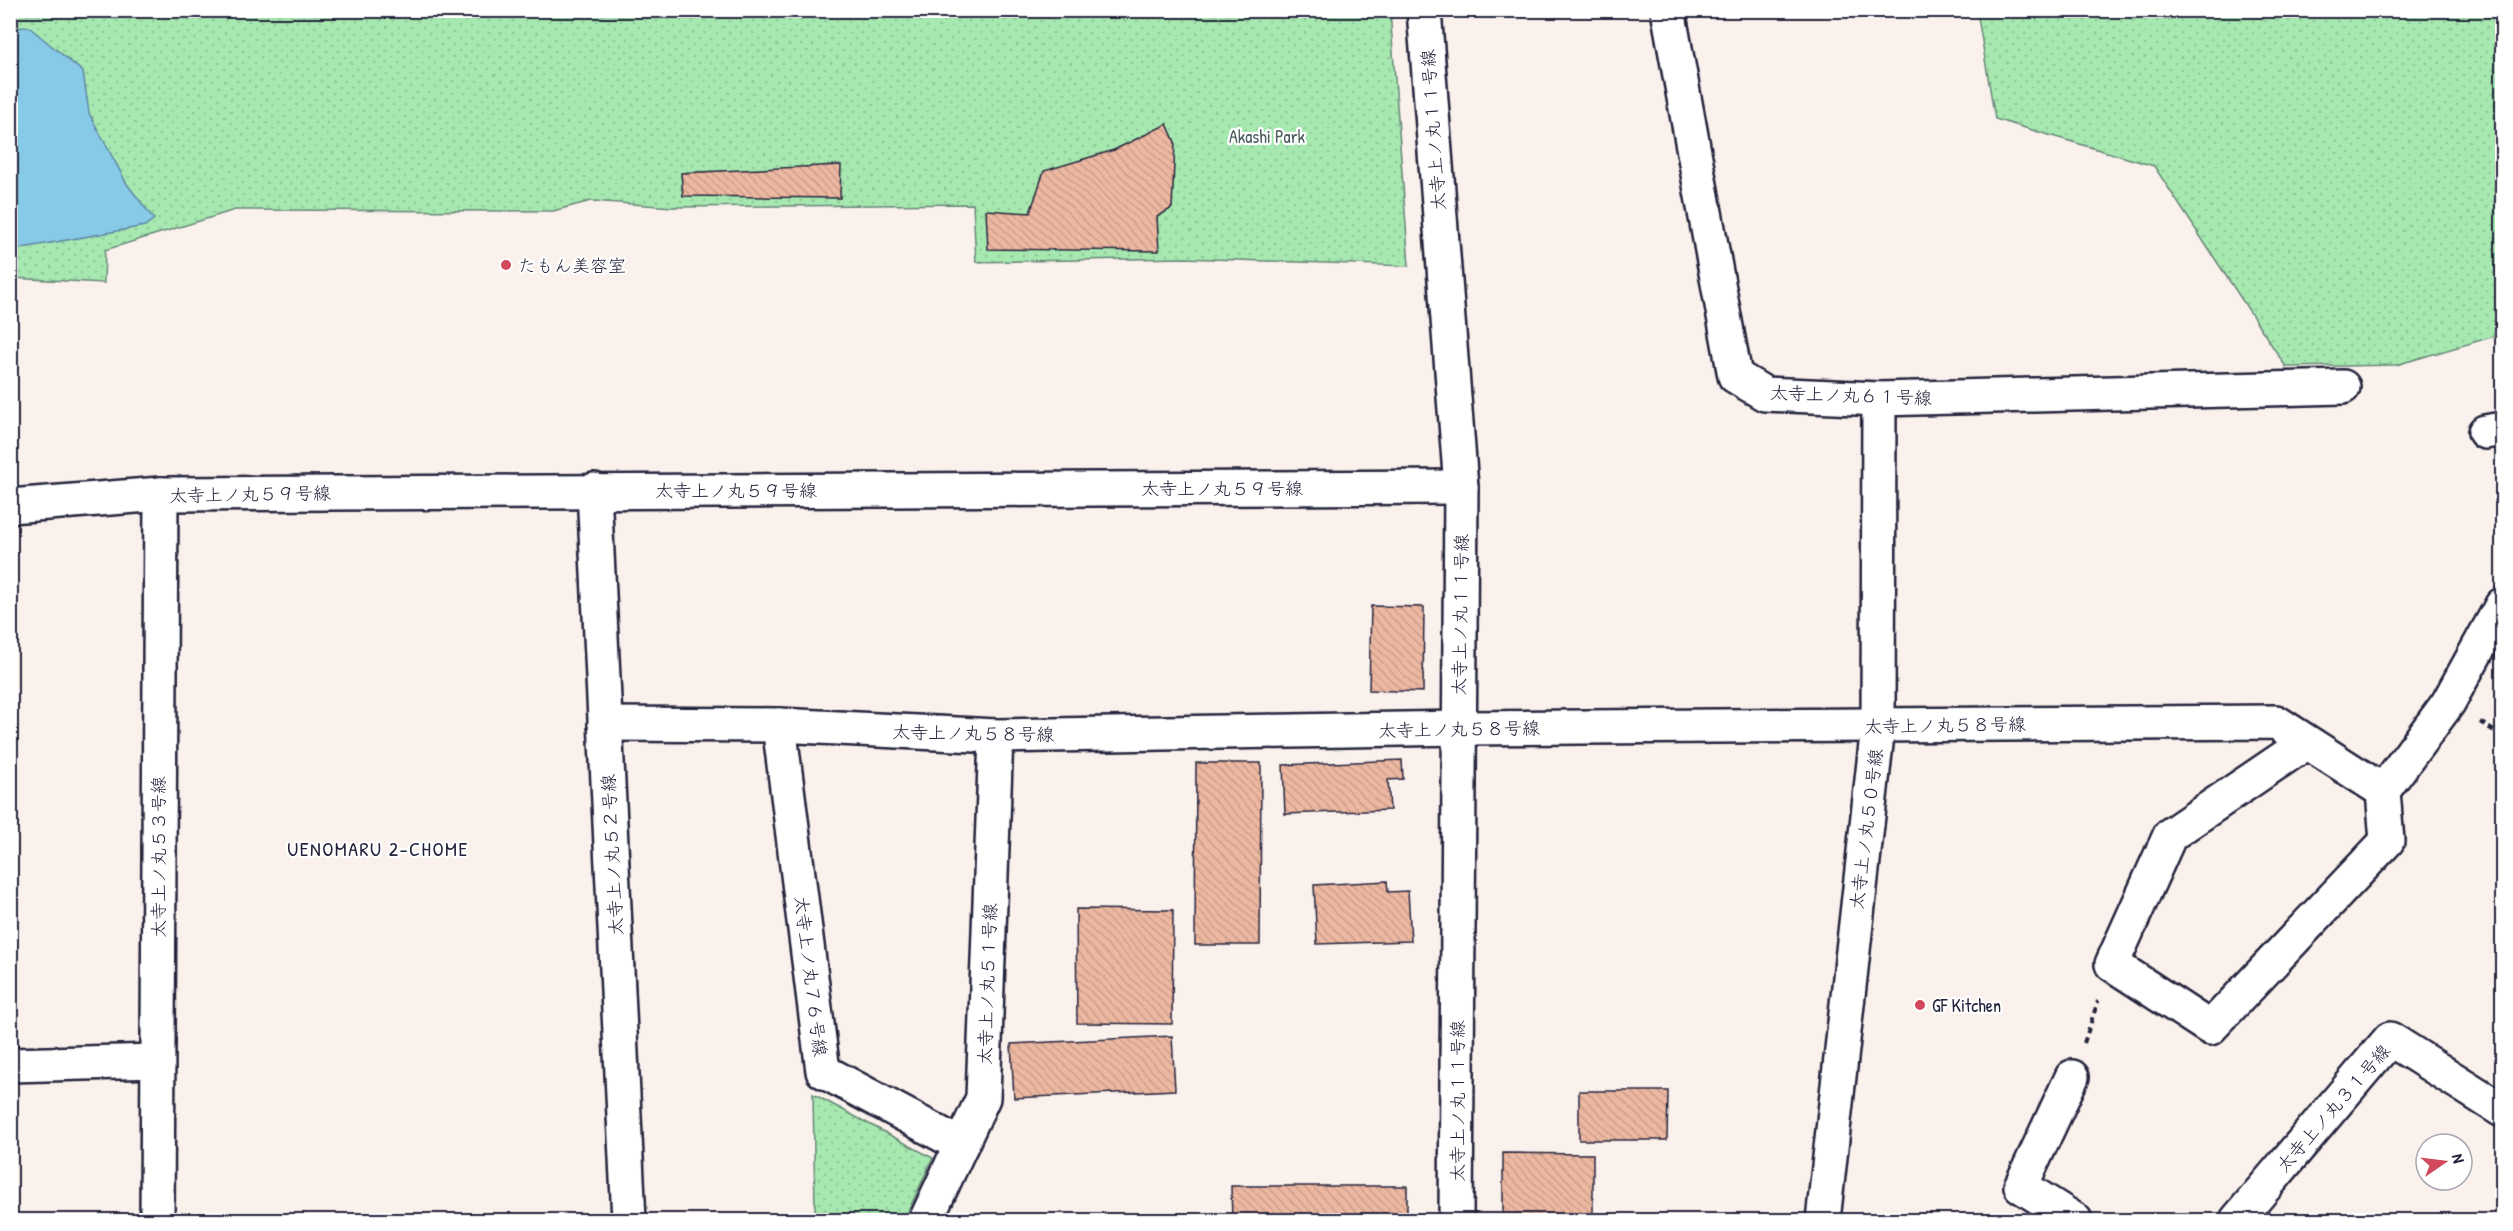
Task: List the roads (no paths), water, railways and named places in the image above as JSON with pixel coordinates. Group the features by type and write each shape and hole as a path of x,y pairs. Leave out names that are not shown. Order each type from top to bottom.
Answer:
{"street":[{"name":"太寺上ノ丸１１号線","path":"1424,10 1461,487 1456,1221"},
{"name":"太寺上ノ丸６１号線","path":"1668,10 1735,376 1765,394 1880,399 2343,387"},
{"name":"太寺上ノ丸５０号線","path":"1823,1221 1878,726 1880,399"},
{"name":"太寺上ノ丸５９号線","path":"10,506 161,494 1461,487"},
{"name":"太寺上ノ丸５２号線","path":"594,490 629,1221"},
{"name":"太寺上ノ丸５３号線","path":"157,1221 161,494"},
{"path":"2307,742 2170,835 2112,964 2210,1028 2387,842 2383,791 2448,703 2502,605"},
{"name":"太寺上ノ丸５８号線","path":"605,724 778,725 996,736 1459,728 2276,722 2383,791"},
{"name":"太寺上ノ丸７６号線","path":"778,725 823,1071 961,1145"},
{"name":"太寺上ノ丸５１号線","path":"926,1221 983,1098 996,736"},
{"name":"太寺上ノ丸３１号線","path":"2236,1221 2390,1039 2502,1110"},
{"path":"10,1065 157,1061"},
{"path":"2072,1077 2021,1186 2075,1221"}],"water":[{"path":"29,27 83,72 89,113 127,184 154,219 145,226 11,250 11,28"}],"place":[{"name":"たもん美容室","path":"506,265"},
{"name":"GF Kitchen","path":"1920,1005"}],"district":[{"name":"UENOMARU 2-CHOME","path":"378,848"}],"park label":[{"name":"Akashi Park","path":"1267,136"}]}
